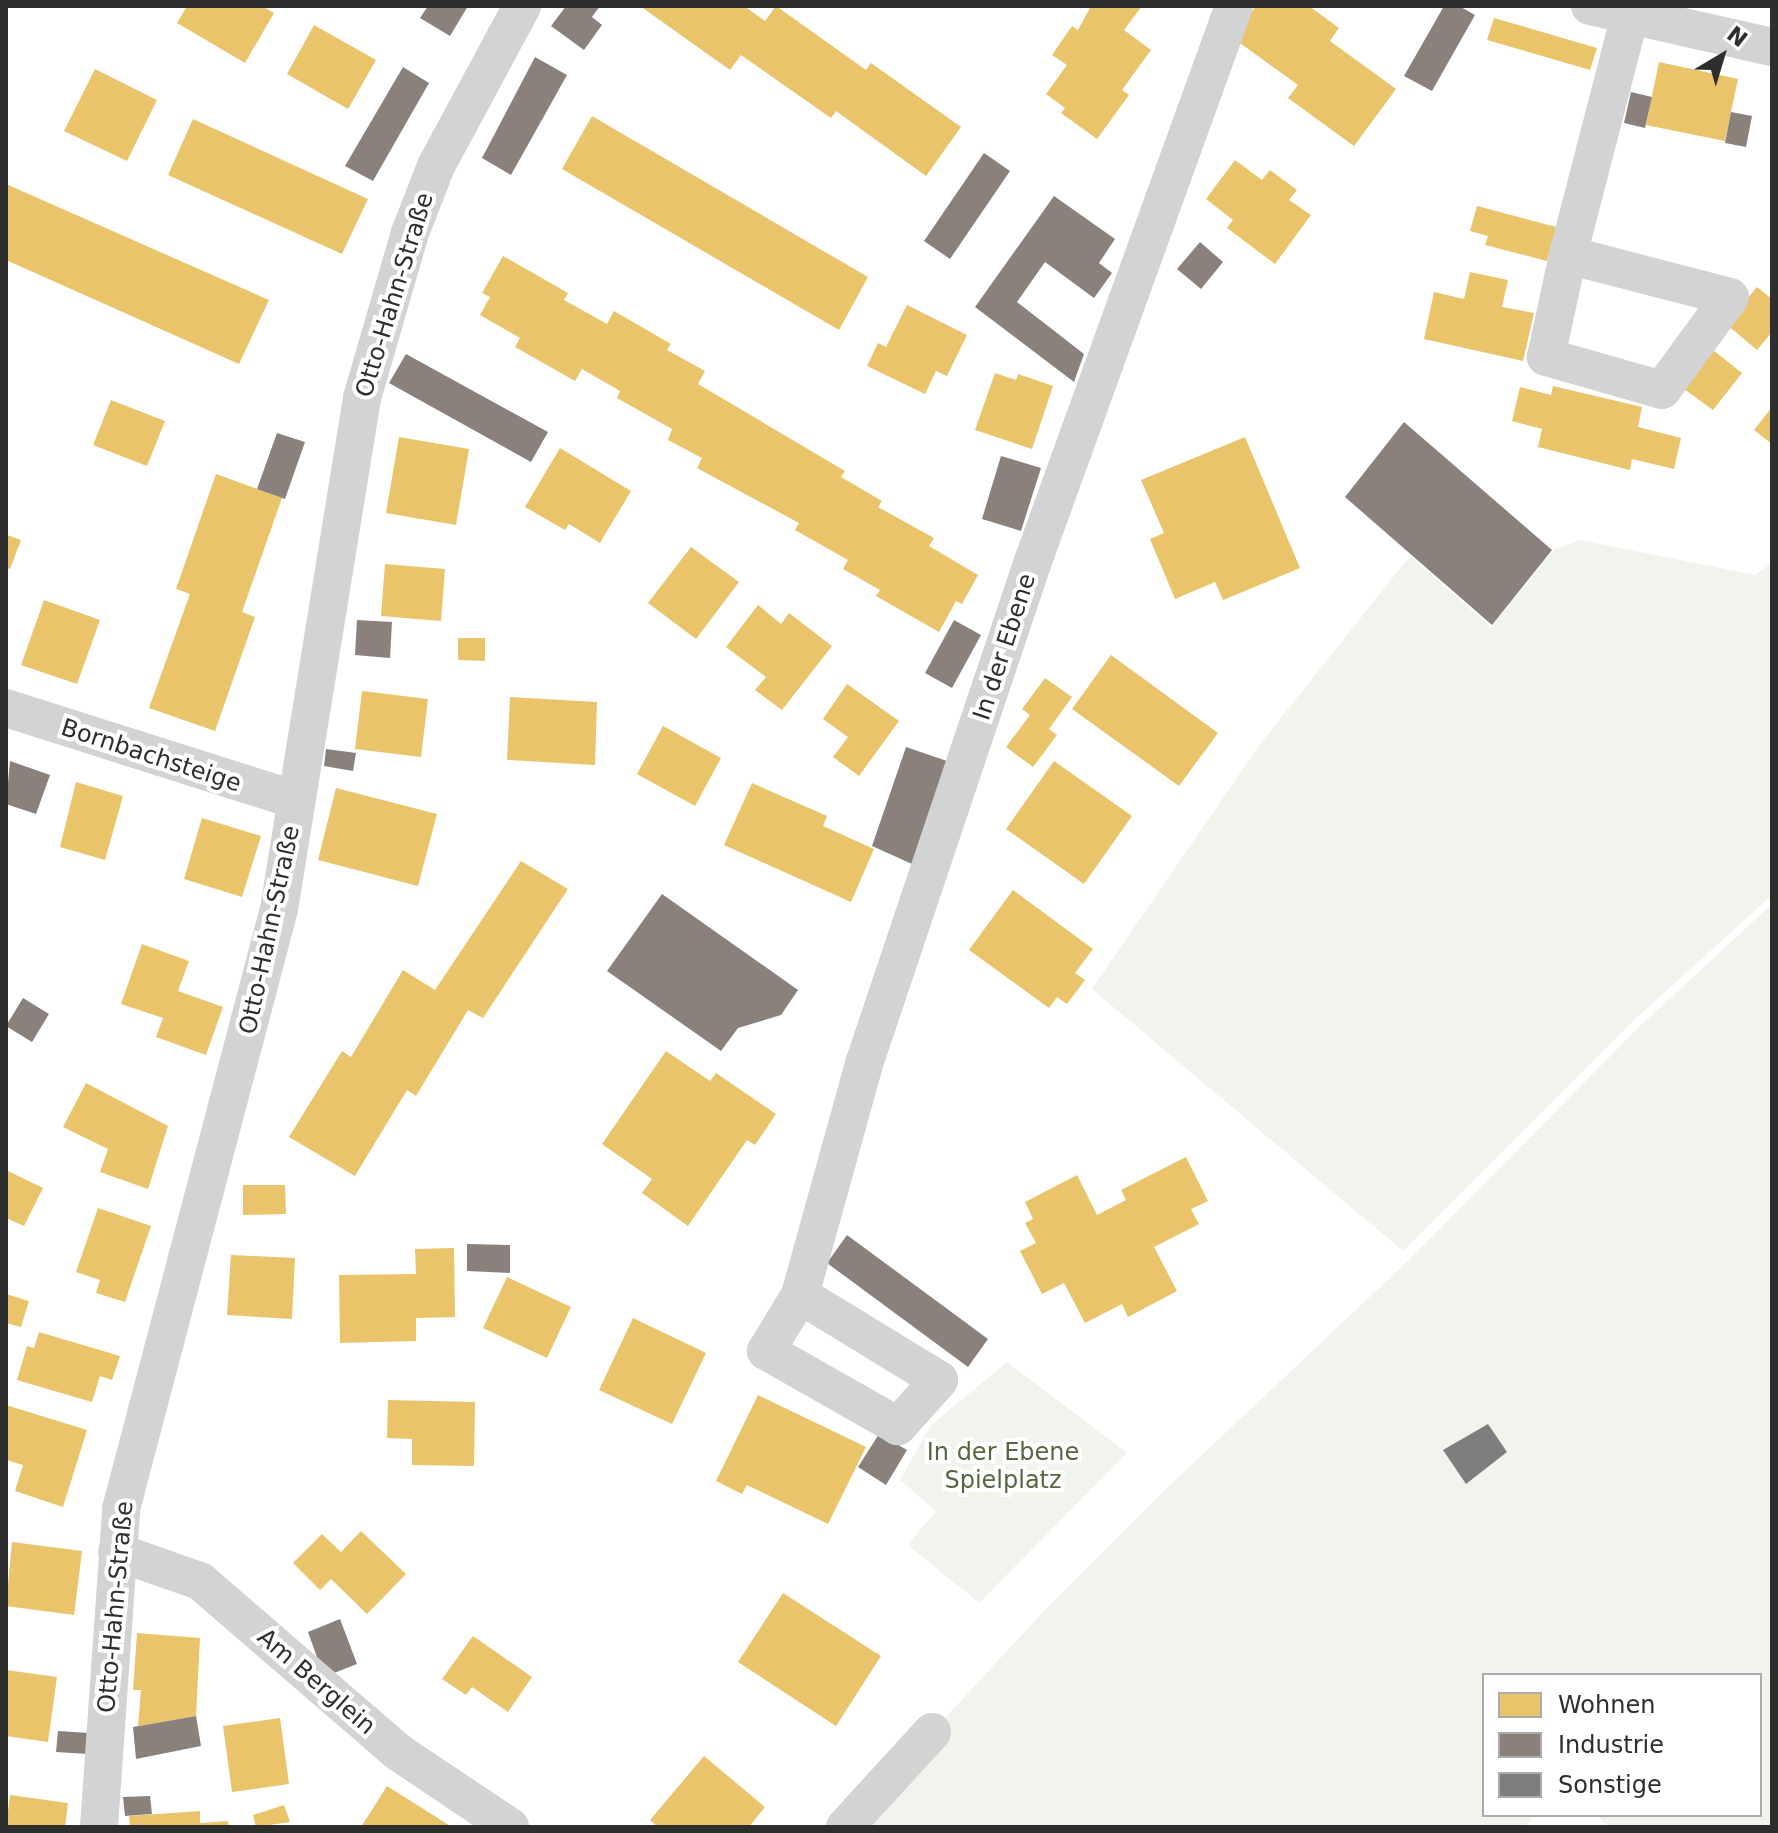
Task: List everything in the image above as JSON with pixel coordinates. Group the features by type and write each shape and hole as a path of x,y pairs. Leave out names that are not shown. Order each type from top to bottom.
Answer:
{"street":[{"name":"Otto-Hahn-Straße","path":"99,1827 121,1509 279,909 362,398 384,315 436,166 522,6"},
{"name":"In der Ebene","path":"800,1295 865,1061 1033,561 1234,6"},
{"path":"1590,6 1772,47"},
{"path":"1568,255 1730,297 1662,390 1546,357 1568,255 1630,15"},
{"name":"Bornbachsteige","path":"6,708 296,800"},
{"name":"Am Berglein","path":"117,1552 200,1581 398,1752 510,1827"},
{"path":"845,1827 932,1732"}],"green space":[{"path":"1581,540 1755,575 1772,563 1772,895 1633,1021 1403,1251 1092,989 1260,744 1410,556 1491,627 1555,549"},
{"path":"1772,904 1772,1827 1608,1827 1600,1817 1762,1817 1762,1673 1482,1673 1482,1817 1533,1817 1525,1827 844,1827 1044,1611 1169,1486 1411,1258 1639,1027"},
{"name":"In der Ebene Spielplatz","path":"1007,1362 1127,1453 979,1603 908,1545 936,1511 900,1480 931,1425"}],"building: Wohnen":[{"path":"187,6 262,6 274,13 245,63 177,23"},
{"path":"640,6 744,6 765,21 776,6 866,70 871,63 961,127 926,176 836,111 831,118 741,55 730,70"},
{"path":"1091,6 1142,6 1124,30 1151,50 1122,90 1129,95 1097,139 1061,113 1065,108 1046,94 1067,65 1052,55 1072,26 1078,30"},
{"path":"1256,6 1309,6 1339,28 1330,41 1396,89 1354,146 1288,98 1298,85 1233,38"},
{"path":"1494,18 1597,48 1590,70 1487,40"},
{"path":"314,25 376,60 348,109 287,74"},
{"path":"1659,62 1738,79 1725,141 1646,125"},
{"path":"95,69 157,100 127,161 64,131"},
{"path":"592,116 868,277 839,330 562,169"},
{"path":"193,119 368,199 342,254 168,175"},
{"path":"1235,160 1262,180 1270,170 1297,190 1289,200 1311,215 1275,264 1227,228 1233,220 1206,199"},
{"path":"6,184 269,300 239,364 6,260"},
{"path":"1477,206 1556,227 1547,261 1485,245 1488,236 1470,231"},
{"path":"503,256 568,293 564,300 607,324 614,311 671,344 667,350 705,371 698,384 845,471 841,477 882,501 878,507 934,538 929,546 978,575 962,604 956,601 939,632 876,596 880,590 843,569 848,560 795,530 799,523 697,468 702,458 668,440 672,429 617,398 620,391 582,369 575,381 515,347 520,338 480,315 490,297 482,293"},
{"path":"1470,272 1508,280 1502,307 1534,313 1523,361 1424,339 1434,292 1464,299"},
{"path":"1757,287 1772,299 1772,332 1757,350 1726,324"},
{"path":"907,305 967,335 947,376 936,371 925,394 867,366 878,343 886,347"},
{"path":"1713,350 1742,373 1713,410 1684,389"},
{"path":"995,373 1016,380 1018,374 1053,386 1032,449 975,430"},
{"path":"1553,386 1642,407 1638,427 1681,438 1674,469 1632,459 1630,470 1538,447 1542,429 1512,421 1520,387 1551,395"},
{"path":"111,400 165,421 147,466 93,445"},
{"path":"1772,407 1772,444 1754,430"},
{"path":"399,437 469,449 456,525 386,513"},
{"path":"1245,437 1300,568 1223,600 1215,582 1175,599 1150,539 1164,533 1141,480"},
{"path":"560,448 631,491 600,543 569,524 565,530 525,507"},
{"path":"216,474 282,498 242,612 255,617 215,731 149,708 190,594 176,589"},
{"path":"7,535 21,540 10,569 6,568"},
{"path":"691,547 739,582 696,639 648,603"},
{"path":"385,564 445,569 441,621 381,616"},
{"path":"44,600 100,620 77,684 21,665"},
{"path":"758,605 781,624 789,613 832,646 782,710 755,690 766,677 726,647"},
{"path":"458,638 485,638 485,661 458,660"},
{"path":"1111,655 1218,733 1179,786 1072,709"},
{"path":"1045,678 1072,697 1049,729 1057,735 1033,767 1006,747 1030,715 1022,709"},
{"path":"847,684 899,721 859,776 833,757 848,737 823,719"},
{"path":"362,691 428,699 421,757 355,749"},
{"path":"510,697 597,702 595,765 507,760"},
{"path":"663,726 721,758 695,806 637,774"},
{"path":"1054,761 1132,816 1084,884 1006,829"},
{"path":"76,782 123,796 105,860 60,847"},
{"path":"752,783 827,816 823,826 874,849 851,902 724,845"},
{"path":"336,788 437,814 418,886 318,860"},
{"path":"202,818 261,836 242,897 184,879"},
{"path":"521,861 568,889 483,1018 468,1010 416,1096 407,1090 355,1176 289,1137 342,1051 351,1057 403,970 435,990"},
{"path":"1013,890 1093,949 1075,973 1085,980 1067,1004 1057,997 1049,1008 969,950"},
{"path":"142,944 189,961 178,991 223,1007 206,1055 156,1037 163,1018 121,1004"},
{"path":"666,1051 710,1081 716,1073 776,1114 755,1145 747,1140 688,1226 642,1193 652,1179 602,1144"},
{"path":"86,1083 168,1126 148,1189 100,1172 108,1149 63,1127"},
{"path":"1186,1157 1208,1201 1191,1209 1199,1224 1154,1247 1177,1291 1128,1317 1122,1304 1085,1323 1064,1283 1042,1294 1020,1251 1036,1243 1025,1223 1033,1219 1025,1202 1077,1175 1097,1215 1126,1200 1121,1190"},
{"path":"6,1170 43,1188 24,1226 6,1218"},
{"path":"243,1185 285,1185 286,1214 243,1215"},
{"path":"98,1208 151,1226 125,1302 96,1293 100,1280 76,1272"},
{"path":"454,1248 455,1317 416,1318 416,1341 340,1343 339,1275 416,1274 415,1249"},
{"path":"231,1255 295,1258 292,1319 227,1315"},
{"path":"507,1277 571,1307 547,1358 483,1328"},
{"path":"6,1294 29,1301 21,1327 6,1323"},
{"path":"633,1318 706,1353 672,1424 599,1390"},
{"path":"39,1332 120,1356 112,1380 100,1376 92,1402 17,1380 27,1346 34,1348"},
{"path":"758,1395 866,1447 828,1524 747,1485 742,1494 716,1481"},
{"path":"388,1400 475,1402 474,1466 412,1465 412,1439 387,1438"},
{"path":"6,1405 87,1430 63,1507 15,1491 23,1465 6,1460"},
{"path":"361,1531 406,1574 367,1614 331,1579 320,1590 293,1563 322,1534 341,1552"},
{"path":"12,1542 82,1551 74,1615 6,1606"},
{"path":"783,1593 881,1656 836,1726 738,1662"},
{"path":"137,1633 200,1638 196,1716 138,1726 141,1690 133,1690"},
{"path":"473,1636 532,1677 508,1712 472,1687 466,1695 442,1679"},
{"path":"6,1670 57,1677 48,1742 6,1736"},
{"path":"280,1718 289,1784 232,1792 223,1726"},
{"path":"704,1756 765,1807 749,1827 658,1827 650,1820"},
{"path":"387,1786 452,1827 361,1827"},
{"path":"10,1795 68,1803 65,1827 6,1827"},
{"path":"284,1805 290,1822 256,1827 253,1815"},
{"path":"200,1811 200,1823 228,1821 229,1827 130,1827 129,1816"}],"building: Industrie":[{"path":"428,6 468,6 450,36 420,18"},
{"path":"566,6 600,6 592,17 602,25 584,50 551,26"},
{"path":"1444,6 1459,6 1475,15 1432,91 1404,76"},
{"path":"535,57 567,75 511,175 482,158"},
{"path":"403,67 429,83 373,181 345,166"},
{"path":"1631,92 1652,97 1645,128 1624,123"},
{"path":"1731,112 1752,116 1746,147 1725,143"},
{"path":"984,153 1010,171 950,259 924,241"},
{"path":"1054,196 1115,239 1099,263 1112,273 1094,298 1045,262 1017,302 1084,354 1074,382 975,307"},
{"path":"1200,242 1223,262 1201,289 1177,269"},
{"path":"406,354 548,432 531,462 389,383"},
{"path":"1404,422 1552,550 1492,625 1345,497"},
{"path":"277,433 305,442 285,499 257,489"},
{"path":"1001,456 1041,468 1021,531 982,519"},
{"path":"357,620 392,622 390,658 355,655"},
{"path":"954,620 981,635 952,688 925,673"},
{"path":"906,747 947,761 912,864 872,846"},
{"path":"326,749 356,753 353,771 324,766"},
{"path":"10,761 50,775 36,814 6,804"},
{"path":"662,894 798,990 781,1015 738,1028 721,1051 607,971"},
{"path":"23,998 49,1014 32,1042 6,1026"},
{"path":"847,1235 988,1339 968,1367 827,1263"},
{"path":"467,1244 510,1245 510,1273 467,1271"},
{"path":"879,1434 907,1450 886,1485 858,1467"},
{"path":"340,1619 357,1664 324,1677 308,1632"},
{"path":"196,1716 201,1746 136,1759 133,1727"},
{"path":"58,1731 89,1733 88,1754 56,1752"},
{"path":"150,1796 152,1814 125,1816 123,1797"}],"building: Sonstige":[{"path":"1488,1424 1507,1452 1466,1484 1443,1450"}]}
